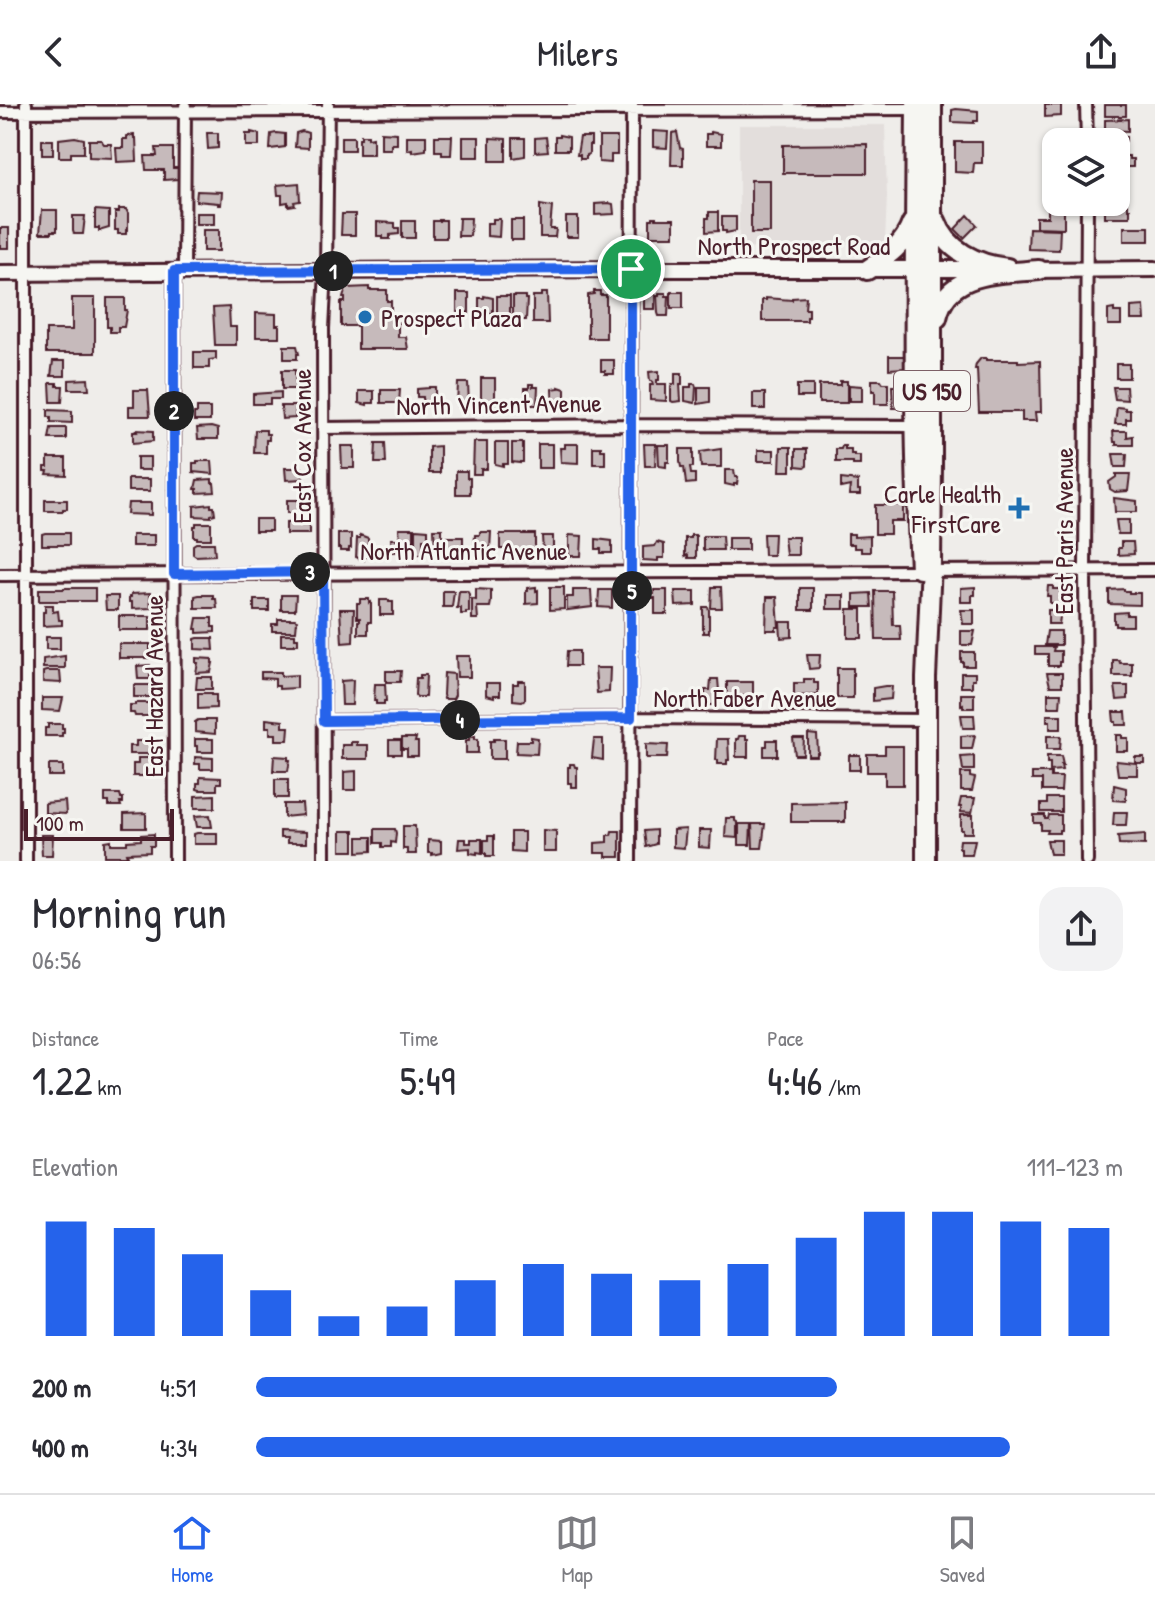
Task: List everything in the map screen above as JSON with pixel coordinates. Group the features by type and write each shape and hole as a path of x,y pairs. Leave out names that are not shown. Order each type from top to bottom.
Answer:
{"highway":[{"name":"US 150","path":"921,106 932,194 933,270 926,571 926,861"},
{"name":"US 150","path":"921,106 914,216 914,426 926,571"},
{"path":"932,194 938,226 954,247 982,263 1017,269"},
{"path":"867,270 905,239 914,216"},
{"path":"932,405 936,322 946,297 959,284 974,278 1039,270"}],"main road":[{"name":"North Prospect Road","path":"0,273 1155,269"}],"street":[{"path":"1086,104 1087,128"},
{"path":"0,112 26,108 921,106"},
{"name":"East Hazard Avenue","path":"175,861 174,574 185,107"},
{"path":"630,861 632,107"},
{"path":"26,108 26,861"},
{"name":"East Cox Avenue","path":"324,861 323,328 328,108"},
{"name":"East Paris Avenue","path":"1087,216 1087,861"},
{"name":"North Vincent Avenue","path":"323,428 914,426"},
{"name":"North Atlantic Avenue","path":"0,575 1155,570"},
{"name":"North Faber Avenue","path":"324,721 631,718 926,720"}],"shaded area":[{"path":"739,125 885,125 885,242 739,249"}],"building":[{"path":"1045,105 1061,105 1061,116 1045,117"},
{"path":"1105,105 1126,105 1126,116 1105,116"},
{"path":"952,110 978,111 978,121 952,122"},
{"path":"1128,119 1128,128 1105,128 1105,120"},
{"path":"653,131 668,132 667,148 653,147"},
{"path":"381,132 397,133 397,144 391,144 391,149 381,149"},
{"path":"677,132 680,148 683,149 683,165 671,165 672,133"},
{"path":"207,133 218,133 218,148 208,149"},
{"path":"296,133 308,133 308,148 295,147"},
{"path":"246,134 259,134 259,146 246,146"},
{"path":"271,134 285,134 285,147 270,149"},
{"path":"706,134 721,134 721,146 706,146"},
{"path":"134,135 137,161 117,162 116,148 123,148 123,139"},
{"path":"361,135 373,137 373,154 359,154"},
{"path":"407,136 426,136 426,150 407,150"},
{"path":"435,136 452,136 451,155 435,151"},
{"path":"341,137 354,137 354,150 341,150"},
{"path":"463,137 479,137 479,157 463,157"},
{"path":"546,137 548,151 535,152 535,138"},
{"path":"555,137 569,137 569,150 555,150"},
{"path":"580,137 591,137 586,159 580,159 577,155"},
{"path":"599,137 617,137 617,155 611,155 611,163 599,162"},
{"path":"490,138 506,139 506,161 490,161"},
{"path":"513,138 525,138 525,156 513,158"},
{"path":"59,139 84,139 84,153 59,157"},
{"path":"42,140 53,140 53,155 42,155"},
{"path":"89,140 111,144 112,158 89,157"},
{"path":"955,142 982,142 982,163 974,163 973,173 955,172"},
{"path":"867,144 867,173 783,173 783,145"},
{"path":"156,148 173,148 173,168 178,168 178,179 164,180 164,170 146,170 145,156 157,156"},
{"path":"751,180 770,180 770,233 751,233"},
{"path":"299,183 300,201 288,206 288,202 282,203 277,185"},
{"path":"197,191 222,192 221,205 196,201"},
{"path":"595,204 613,204 614,214 595,215"},
{"path":"540,205 552,207 550,229 556,229 555,237 540,237"},
{"path":"126,209 128,213 126,234 118,234 115,230 115,212"},
{"path":"42,210 57,210 57,231 40,233"},
{"path":"95,210 109,211 109,228 99,231 95,228"},
{"path":"709,212 718,212 718,231 706,232"},
{"path":"196,213 214,213 214,224 196,224"},
{"path":"342,214 355,214 355,235 341,235"},
{"path":"968,215 977,225 964,238 955,229"},
{"path":"73,216 85,216 83,234 74,234"},
{"path":"1064,216 1064,228 1036,227 1036,217"},
{"path":"566,217 578,217 578,237 566,237"},
{"path":"722,217 736,217 736,231 722,231"},
{"path":"459,218 471,218 470,236 458,236"},
{"path":"493,219 500,219 499,237 487,236 487,223 493,223"},
{"path":"650,219 674,219 674,236 650,236"},
{"path":"446,220 446,238 433,238 433,221"},
{"path":"511,220 523,220 523,240 511,240"},
{"path":"402,221 415,221 415,238 402,238"},
{"path":"377,222 395,223 399,234 390,235 390,239 377,236"},
{"path":"1124,227 1149,227 1149,241 1124,241"},
{"path":"0,228 9,228 9,248 0,248"},
{"path":"1029,228 1060,229 1059,250 1028,249"},
{"path":"203,230 219,230 219,251 203,251"},
{"name":"Prospect Plaza","path":"369,287 369,290 387,290 387,301 391,301 391,322 398,322 398,337 406,337 408,349 358,349 358,326 341,326 341,302 345,302 346,288"},
{"path":"594,291 606,295 606,338 588,338 588,295 594,294"},
{"path":"644,292 655,292 655,309 644,309"},
{"path":"671,292 683,292 683,308 671,308"},
{"path":"457,293 469,293 469,313 466,312 466,316 459,316 457,312"},
{"path":"541,293 547,293 548,323 533,323 533,296 541,296"},
{"path":"659,293 669,296 668,316 659,316"},
{"path":"497,296 510,296 510,317 497,317"},
{"path":"513,296 525,296 527,299 526,320 513,320"},
{"path":"806,297 805,309 809,309 807,321 762,321 762,300"},
{"path":"72,298 95,298 95,353 46,353 46,330 72,330"},
{"path":"107,298 125,298 127,310 124,327 118,327 118,332 110,332 110,327 107,327"},
{"path":"479,298 493,298 493,313 479,313"},
{"path":"1144,306 1145,320 1131,320 1131,307"},
{"path":"229,307 230,327 236,327 236,345 215,345 213,308"},
{"path":"1114,309 1114,312 1121,312 1121,325 1108,325 1108,310"},
{"path":"256,313 276,314 279,337 256,337"},
{"path":"284,346 297,346 297,359 284,359"},
{"path":"194,352 216,352 216,359 209,360 209,368 194,368"},
{"path":"889,356 904,356 904,368 889,369"},
{"path":"981,358 1040,361 1041,412 1035,412 1036,421 1022,421 1022,412 979,412 975,369"},
{"path":"601,360 614,360 614,374 601,371"},
{"path":"53,361 65,361 65,376 51,376"},
{"path":"1116,364 1129,364 1129,378 1116,378"},
{"path":"282,370 295,370 296,389 282,389"},
{"path":"659,371 657,384 666,384 666,401 650,400 650,385 653,385 649,372"},
{"path":"675,373 682,373 681,401 673,402 671,387 675,384"},
{"path":"481,378 495,378 495,403 481,403"},
{"path":"88,379 89,389 69,389 69,380"},
{"path":"872,380 888,383 888,404 875,404"},
{"path":"840,381 847,381 847,403 819,403 819,385 840,385"},
{"path":"50,383 63,386 62,402 51,402"},
{"path":"458,383 468,383 469,403 464,403 464,406 457,406"},
{"path":"529,384 538,387 537,405 526,405 525,388 529,388"},
{"path":"691,384 696,387 695,403 685,401 685,387 691,387"},
{"path":"797,385 813,385 813,397 797,397"},
{"path":"849,385 862,386 862,401 849,401"},
{"path":"892,386 904,388 904,408 893,408"},
{"path":"435,387 435,400 423,402 423,397 417,397 417,389"},
{"path":"698,387 710,387 710,402 698,404"},
{"path":"1113,387 1126,387 1127,400 1115,399"},
{"path":"552,389 565,389 565,406 563,410 553,410"},
{"path":"134,390 148,390 150,416 129,416 129,406 134,406"},
{"path":"381,390 400,390 399,403 381,403"},
{"path":"359,391 374,391 374,403 359,403"},
{"path":"281,392 281,399 270,399 270,404 253,404 253,394"},
{"path":"753,393 765,393 765,409 753,409"},
{"path":"281,406 296,406 295,418 282,419"},
{"path":"1117,407 1130,410 1130,419 1126,419 1126,424 1115,424"},
{"path":"197,408 210,408 210,421 194,421"},
{"path":"48,410 72,411 72,423 51,422"},
{"path":"51,428 66,428 66,439 49,439"},
{"path":"197,428 218,429 218,439 198,439"},
{"path":"255,430 266,430 269,434 266,453 254,453"},
{"path":"153,431 153,441 133,443 133,432"},
{"path":"1113,431 1127,431 1127,437 1133,436 1133,445 1116,445"},
{"path":"474,442 487,442 487,469 481,469 481,474 473,474"},
{"path":"376,443 385,443 386,463 375,463"},
{"path":"495,443 508,443 508,464 495,464"},
{"path":"512,443 523,443 523,462 512,462"},
{"path":"538,444 552,444 552,468 538,468"},
{"path":"565,444 578,444 578,463 561,462 560,448 565,448"},
{"path":"644,444 656,444 655,466 645,466"},
{"path":"658,445 669,445 666,467 659,466"},
{"path":"341,446 354,446 354,468 342,468"},
{"path":"440,446 440,473 429,473 429,447"},
{"path":"842,446 851,449 854,456 860,456 860,465 836,462 836,449"},
{"path":"593,447 605,450 605,464 593,464"},
{"path":"781,447 791,447 791,471 780,471"},
{"path":"680,449 693,449 693,467 690,467 691,474 695,474 695,483 686,484"},
{"path":"721,449 721,467 701,467 700,452"},
{"path":"796,449 807,449 807,466 796,466"},
{"path":"758,450 774,450 774,461 758,461"},
{"path":"1113,454 1127,454 1126,467 1115,467"},
{"path":"137,457 150,457 150,470 137,470"},
{"path":"48,458 66,458 66,475 47,474 45,467 48,467"},
{"path":"212,461 213,474 193,472 193,463"},
{"path":"285,468 302,468 303,479 286,480"},
{"path":"725,470 734,470 735,477 738,477 737,484 725,484"},
{"path":"456,471 467,471 470,494 456,494"},
{"path":"1116,474 1130,474 1128,491 1115,492 1110,489 1109,482"},
{"path":"128,479 150,479 150,491 128,491"},
{"path":"212,479 215,492 197,493 197,480"},
{"path":"841,479 858,481 860,495 849,495 850,486 841,488"},
{"path":"1114,498 1137,501 1137,512 1115,512"},
{"path":"45,500 67,500 67,509 45,511"},
{"path":"287,500 301,503 299,513 287,513"},
{"path":"128,503 151,503 151,515 127,514"},
{"path":"211,504 215,514 211,517 194,516 194,506"},
{"path":"875,505 903,505 903,521 890,521 890,534 875,534"},
{"path":"255,519 271,519 271,531 255,531"},
{"path":"1116,520 1129,520 1129,534 1118,534"},
{"path":"309,522 309,534 286,534 286,523"},
{"path":"196,523 211,523 211,539 194,537"},
{"path":"399,528 414,528 414,541 407,541 408,551 392,552 391,539 400,539"},
{"path":"416,529 428,530 428,539 423,539 423,554 416,554"},
{"path":"434,529 442,529 442,553 435,553"},
{"path":"480,532 491,532 490,550 486,550 486,554 474,553 475,535 480,535"},
{"path":"69,533 69,545 42,545 42,534"},
{"path":"338,534 351,534 349,551 338,548"},
{"path":"500,534 535,534 535,549 500,549"},
{"path":"763,534 774,534 773,555 764,555"},
{"path":"848,534 854,534 854,537 870,536 870,552 861,552 861,548 848,544"},
{"path":"132,535 154,535 154,546 132,546"},
{"path":"360,535 368,538 368,557 364,560 356,557 357,538"},
{"path":"569,535 582,536 581,556 569,556"},
{"path":"691,535 696,535 696,558 685,556 685,538 691,538"},
{"path":"542,536 553,536 553,554 543,553"},
{"path":"703,536 722,536 723,550 703,550"},
{"path":"447,537 463,537 463,551 447,551"},
{"path":"784,537 798,537 798,555 786,555"},
{"path":"728,538 748,538 748,550 728,550"},
{"path":"596,539 612,541 612,553 601,553 601,549 596,549"},
{"path":"657,542 664,544 664,558 658,558 658,561 643,560 643,547 655,546"},
{"path":"1121,542 1133,542 1134,554 1118,555"},
{"path":"214,543 215,555 196,556 193,545"},
{"path":"1048,586 1062,589 1061,603 1050,603"},
{"path":"536,587 538,603 526,604 526,591"},
{"path":"550,587 564,587 564,609 550,610"},
{"path":"712,587 721,587 722,608 711,608"},
{"path":"975,587 972,602 961,602 961,588"},
{"path":"95,588 95,601 39,601 39,589"},
{"path":"800,588 813,588 813,610 800,610"},
{"path":"476,589 491,590 491,602 490,607 477,607 478,619 472,619 472,599 476,600"},
{"path":"1124,589 1129,593 1140,593 1140,605 1109,604 1109,590"},
{"path":"573,590 591,590 592,607 567,610 567,597 573,597"},
{"path":"599,590 612,590 612,608 598,607"},
{"path":"654,590 667,590 667,614 655,614"},
{"path":"443,591 454,591 452,607 443,607"},
{"path":"459,591 469,594 469,612 466,614 461,614 461,608 457,608"},
{"path":"675,591 695,591 695,605 676,606"},
{"path":"875,591 892,591 893,625 900,625 901,640 876,640"},
{"path":"150,593 151,608 132,609 132,602 129,602 131,594"},
{"path":"871,593 872,607 854,607 854,594"},
{"path":"213,595 217,608 195,608 195,596"},
{"path":"281,595 296,595 295,610 281,610"},
{"path":"827,595 844,595 844,609 827,609"},
{"path":"105,596 118,596 118,610 106,610"},
{"path":"767,597 777,597 779,627 776,630 766,630"},
{"path":"360,599 371,602 368,634 358,634 360,618 357,618 357,603"},
{"path":"254,600 269,600 269,611 254,611"},
{"path":"380,600 393,602 393,615 380,615"},
{"path":"45,605 53,605 53,612 58,611 62,625 43,626"},
{"path":"703,607 709,610 709,633 703,633"},
{"path":"340,609 354,609 353,642 342,643"},
{"path":"848,609 862,609 862,638 848,638"},
{"path":"961,610 974,610 974,624 963,624"},
{"path":"1048,610 1061,610 1059,624 1048,624"},
{"path":"1127,612 1127,615 1133,615 1133,626 1116,626 1114,613"},
{"path":"119,616 150,616 150,630 119,630"},
{"path":"197,618 212,618 215,632 197,633"},
{"path":"278,619 297,620 296,631 272,631 272,624 278,624"},
{"path":"780,622 792,622 792,637 781,638"},
{"path":"961,631 975,631 972,645 961,645"},
{"path":"1047,631 1061,631 1061,645 1045,645"},
{"path":"281,634 295,634 298,644 281,645"},
{"path":"46,637 60,637 60,649 46,649"},
{"path":"213,638 214,650 195,649 195,639"},
{"path":"119,644 150,644 150,658 119,658"},
{"path":"1035,647 1054,647 1053,651 1061,651 1059,666 1048,666 1048,654 1035,654"},
{"path":"567,651 579,651 579,666 566,666"},
{"path":"961,652 974,652 974,666 963,666"},
{"path":"807,655 820,655 819,668 809,669"},
{"path":"65,656 65,668 43,668 43,659"},
{"path":"456,656 470,656 470,677 457,677"},
{"path":"196,658 212,659 211,672 196,673"},
{"path":"1113,660 1132,663 1132,676 1113,676"},
{"path":"150,665 153,675 150,679 138,679 137,666"},
{"path":"595,668 610,668 609,692 597,693"},
{"path":"837,668 853,668 853,698 837,698"},
{"path":"60,671 61,683 43,682 43,672"},
{"path":"386,671 401,671 400,682 386,682"},
{"path":"261,672 297,675 297,688 279,689 275,686 275,679 261,678"},
{"path":"444,673 454,674 453,699 444,699"},
{"path":"961,673 975,673 972,687 961,687"},
{"path":"1047,673 1062,673 1062,686 1050,686"},
{"path":"426,675 425,697 415,695 416,678"},
{"path":"197,677 212,677 212,689 196,689"},
{"path":"711,679 718,679 719,691 717,702 707,705 705,690 710,690"},
{"path":"804,679 814,679 814,683 818,683 818,695 794,696 794,683 804,683"},
{"path":"353,680 352,705 342,705 341,681"},
{"path":"518,681 525,681 525,699 522,701 513,700 513,684 518,684"},
{"path":"727,682 753,682 753,696 727,696"},
{"path":"486,683 500,683 500,695 486,695"},
{"path":"375,684 385,684 384,704 374,701"},
{"path":"134,685 150,685 150,697 134,697"},
{"path":"892,686 891,699 873,701 873,688"},
{"path":"1115,686 1128,686 1128,699 1117,700"},
{"path":"198,693 216,695 216,708 198,709"},
{"path":"1048,693 1061,693 1060,707 1048,707"},
{"path":"961,694 974,694 974,708 963,708"},
{"path":"42,698 63,698 60,711 42,710"},
{"path":"152,703 151,716 130,713 130,705"},
{"path":"1113,712 1126,712 1127,725 1116,725"},
{"path":"961,715 974,715 975,728 963,728"},
{"path":"1047,715 1061,715 1061,729 1050,729"},
{"path":"266,719 283,721 283,727 289,727 288,740 276,740 276,734 270,734 270,727 266,727"},
{"path":"215,720 215,734 195,732 195,722"},
{"path":"48,724 62,724 62,736 45,736"},
{"path":"808,734 817,735 817,756 808,756"},
{"path":"975,735 972,749 961,749 961,736"},
{"path":"1116,735 1128,738 1128,751 1116,751"},
{"path":"475,736 478,739 478,753 466,753 466,740"},
{"path":"739,736 748,739 748,757 736,757 736,739"},
{"path":"1047,736 1061,736 1060,749 1047,749"},
{"path":"531,737 538,738 537,754 516,753 517,741 531,741"},
{"path":"402,738 416,738 418,756 407,756 407,749 402,749"},
{"path":"793,738 804,738 803,755 795,755"},
{"path":"195,739 213,739 213,752 197,752"},
{"path":"505,739 505,759 490,759 490,741"},
{"path":"594,739 603,739 603,760 592,758"},
{"path":"717,739 728,739 727,764 718,764 716,760"},
{"path":"389,740 401,740 401,754 389,754"},
{"path":"767,740 777,740 777,756 764,756"},
{"path":"136,741 150,741 150,754 129,754 129,746 136,746"},
{"path":"351,742 368,745 368,759 342,759 342,745 351,745"},
{"path":"646,744 668,745 667,758 646,758"},
{"path":"885,746 903,746 903,785 885,785 885,772 867,772 867,754 885,754"},
{"path":"849,755 860,755 860,770 849,770"},
{"path":"274,756 288,757 288,771 273,771"},
{"path":"974,756 974,770 963,770 961,757"},
{"path":"1047,756 1061,756 1062,770 1050,771"},
{"path":"195,757 213,758 213,769 200,769 200,764 195,764"},
{"path":"1135,757 1144,757 1144,763 1137,763 1137,775 1118,775 1116,761 1135,763"},
{"path":"138,758 150,758 149,776 133,776 133,764 138,764"},
{"path":"570,764 577,767 577,787 571,787 568,783"},
{"path":"49,765 63,765 63,776 49,776"},
{"path":"356,771 356,790 344,790 344,772"},
{"path":"961,773 970,773 970,777 975,778 972,791 961,791"},
{"path":"1032,773 1051,773 1051,777 1062,777 1061,791 1042,791 1042,780 1032,780"},
{"path":"200,777 221,778 221,783 217,783 217,790 200,790 197,783 200,783"},
{"path":"275,779 288,779 288,798 275,798"},
{"path":"1114,785 1126,788 1126,801 1113,800"},
{"path":"105,794 120,794 123,803 120,803 121,806 109,806 109,802 105,802"},
{"path":"215,795 215,808 195,808 195,796"},
{"path":"961,798 975,798 972,813 961,812"},
{"path":"1047,798 1061,798 1061,812 1041,812 1041,804 1047,804"},
{"path":"65,801 66,814 45,813 45,803"},
{"path":"845,802 845,822 791,822 791,803"},
{"path":"284,804 302,804 303,815 284,817"},
{"path":"1114,812 1127,812 1126,825 1113,825"},
{"path":"146,813 146,828 124,828 124,814"},
{"path":"210,815 212,827 197,827 195,816"},
{"path":"961,815 973,815 973,833 963,833 961,830"},
{"path":"1034,815 1045,815 1048,819 1049,815 1061,815 1061,830 1059,833 1047,833 1048,830 1041,830 1041,823 1034,823"},
{"path":"726,818 735,818 737,838 725,837"},
{"path":"739,824 751,824 750,845 739,845"},
{"path":"752,824 765,824 762,848 753,848"},
{"path":"403,826 415,826 416,854 407,854 407,849 403,849"},
{"path":"375,829 395,829 395,843 391,842 391,847 382,847 382,843 375,843"},
{"path":"686,829 684,848 673,847 673,830"},
{"path":"543,830 556,831 556,852 543,852"},
{"path":"656,830 656,844 646,847 644,831"},
{"path":"699,830 711,830 710,848 699,847"},
{"path":"280,831 306,832 306,843 287,843 287,838 280,838"},
{"path":"341,831 354,831 354,851 341,851"},
{"path":"612,831 620,831 620,857 595,853 595,843 607,842 607,835 611,835"},
{"path":"511,832 524,832 524,852 511,851"},
{"path":"217,833 217,844 194,844 194,834"},
{"path":"154,834 154,846 150,846 150,852 105,856 105,841 127,844 127,841 141,840 141,835"},
{"path":"1145,834 1145,845 1119,844 1118,836"},
{"path":"41,835 53,835 52,855 42,855"},
{"path":"488,836 494,836 494,856 484,853 484,840 488,840"},
{"path":"358,837 372,837 372,851 358,852"},
{"path":"459,839 471,843 471,839 482,839 482,853 470,853 470,848 458,849"},
{"path":"428,840 441,841 441,853 428,853"},
{"path":"960,840 975,840 972,854 961,854"},
{"path":"1047,840 1061,840 1061,854 1050,854"}],"place":[{"name":"Prospect Plaza","path":"365,317"},
{"name":"Carle Health FirstCare","path":"1019,508"}],"route":[{"path":"631,269 631,718 324,721 323,572 174,574 174,271 631,269"}]}
